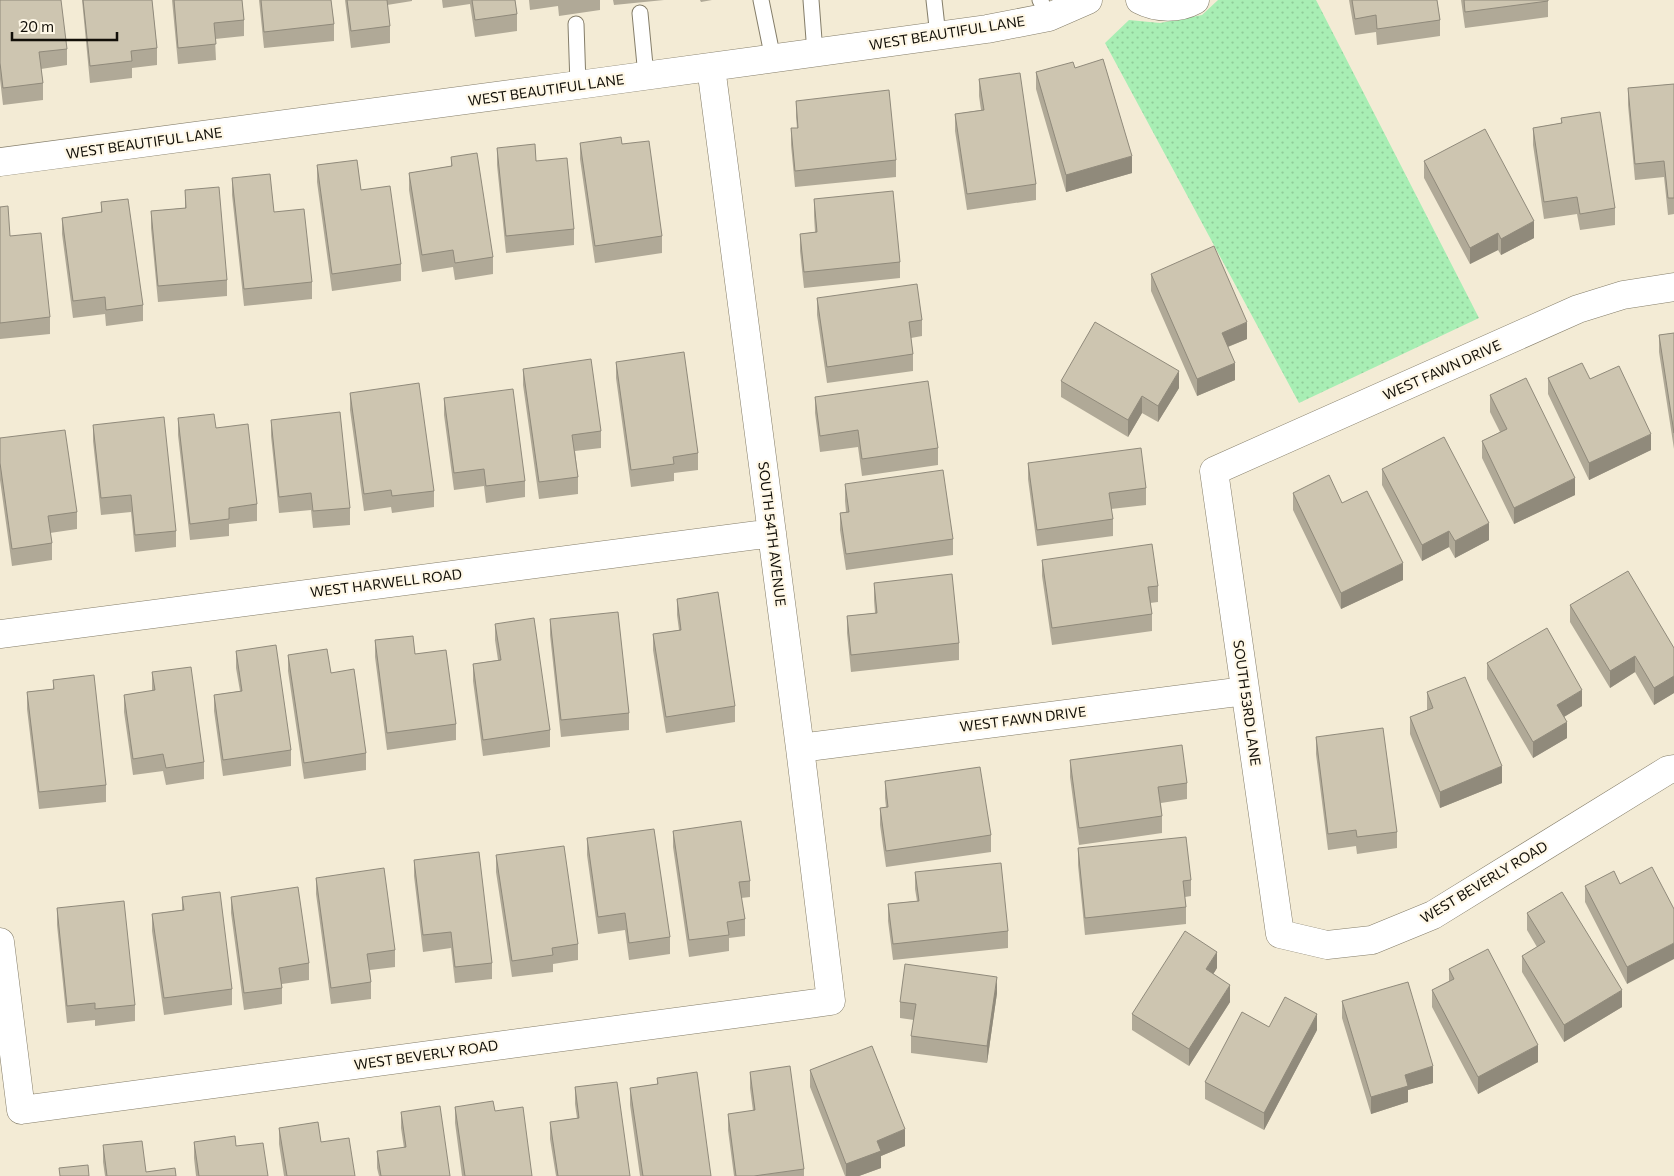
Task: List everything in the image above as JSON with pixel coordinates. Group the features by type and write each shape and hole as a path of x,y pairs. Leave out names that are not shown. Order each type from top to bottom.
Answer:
{"street":[{"name":"WEST BEAUTIFUL LANE","path":"0,162 578,86 988,29 1044,8 1088,0"},
{"path":"1140,0 1147,4 1167,7 1187,4 1195,0"},
{"name":"SOUTH 54TH AVENUE","path":"711,67 831,1001"},
{"name":"WEST FAWN DRIVE","path":"1214,471 1578,309 1623,295 1674,287"},
{"name":"SOUTH 53RD LANE","path":"1214,471 1280,934"},
{"name":"WEST HARWELL ROAD","path":"0,634 772,533"},
{"name":"WEST FAWN DRIVE","path":"800,748 1245,691"},
{"name":"WEST BEVERLY ROAD","path":"1280,934 1327,945 1372,940 1433,915 1674,768"},
{"name":"WEST BEVERLY ROAD","path":"0,942 21,1110 831,1001"}],"lane":[{"path":"760,0 773,59"},
{"path":"811,0 815,53"},
{"path":"934,0 938,36"},
{"path":"640,13 646,76"},
{"path":"576,24 578,86"}],"green space":[{"path":"1218,0 1316,0 1479,318 1299,403 1105,43 1129,20 1160,23 1202,15"}],"building":[{"path":"0,0 61,0 67,49 39,52 43,83 3,88 0,63"},
{"path":"83,0 152,0 157,48 131,51 132,61 90,66"},
{"path":"174,0 242,0 244,20 214,23 216,44 178,48"},
{"path":"261,0 331,0 334,24 264,32"},
{"path":"347,0 387,0 390,26 351,31"},
{"path":"472,0 515,0 517,14 475,20"},
{"path":"1352,0 1437,0 1440,20 1377,29 1376,15 1355,19"},
{"path":"1464,0 1548,0 1548,1 1465,12"},
{"path":"1103,59 1132,156 1066,175 1036,72 1073,62 1075,68"},
{"path":"1020,73 1036,184 967,194 955,114 984,110 979,79"},
{"path":"1674,84 1674,198 1668,198 1664,161 1635,164 1628,88"},
{"path":"889,90 896,160 795,171 791,128 798,128 796,101"},
{"path":"1600,112 1615,208 1580,214 1577,197 1544,202 1533,128 1562,123 1561,118"},
{"path":"1485,129 1534,221 1501,239 1498,233 1470,248 1424,161"},
{"path":"621,137 622,144 649,141 662,236 595,246 580,143"},
{"path":"535,144 536,161 567,158 574,229 506,236 497,148"},
{"path":"477,153 493,257 455,263 453,250 422,255 409,173 452,166 451,157"},
{"path":"357,160 361,190 390,186 401,264 332,274 317,165"},
{"path":"270,174 274,212 304,209 312,282 244,289 232,178"},
{"path":"219,187 227,280 158,286 151,211 186,208 185,190"},
{"path":"893,191 900,262 804,272 800,234 817,232 814,199"},
{"path":"128,199 143,305 106,310 105,297 73,301 62,218 102,212 101,202"},
{"path":"8,206 10,236 41,233 50,317 0,323 0,207"},
{"path":"1214,246 1247,322 1222,333 1235,363 1197,379 1151,274"},
{"path":"917,284 922,320 909,322 913,354 827,367 817,298"},
{"path":"1095,322 1179,371 1158,406 1142,396 1128,420 1061,381"},
{"path":"1674,333 1674,433 1659,335"},
{"path":"684,352 698,453 673,457 674,464 631,470 616,362"},
{"path":"591,359 601,431 572,435 578,477 539,482 523,369"},
{"path":"1582,363 1590,379 1619,366 1651,434 1589,463 1548,378"},
{"path":"1526,378 1575,478 1514,508 1482,441 1507,429 1490,395"},
{"path":"928,381 938,448 862,459 858,430 820,436 815,397"},
{"path":"419,383 434,491 392,496 391,490 364,494 350,393"},
{"path":"513,389 525,481 486,486 484,469 454,473 444,398"},
{"path":"340,412 350,508 313,511 311,493 279,497 271,420"},
{"path":"214,414 216,428 248,424 257,504 229,508 229,519 190,524 178,418"},
{"path":"164,417 176,531 135,535 131,495 101,498 93,425"},
{"path":"65,430 77,512 48,516 52,543 12,549 0,463 0,438"},
{"path":"1444,437 1489,523 1455,541 1449,531 1422,545 1382,469"},
{"path":"1141,448 1146,488 1109,493 1113,519 1037,530 1028,463"},
{"path":"943,470 953,539 846,554 840,513 849,512 845,484"},
{"path":"1329,475 1342,503 1367,491 1403,563 1341,593 1293,493"},
{"path":"1152,544 1158,586 1148,587 1152,614 1052,628 1042,560"},
{"path":"1628,571 1674,648 1674,676 1654,688 1635,656 1610,671 1570,605"},
{"path":"952,574 959,643 851,655 847,616 877,613 874,583"},
{"path":"718,592 735,706 666,717 653,634 681,630 677,599"},
{"path":"618,612 629,713 561,720 550,619"},
{"path":"534,618 550,730 483,740 473,664 501,660 495,624"},
{"path":"1547,628 1582,690 1557,705 1567,722 1533,742 1487,663"},
{"path":"413,636 415,654 446,650 456,724 387,733 375,640"},
{"path":"276,645 291,750 223,760 214,695 242,691 236,651"},
{"path":"327,649 331,673 354,669 366,753 304,763 288,655"},
{"path":"191,667 204,762 166,768 163,754 133,759 124,695 155,690 152,672"},
{"path":"94,675 106,785 39,792 27,692 54,689 53,680"},
{"path":"1465,677 1502,766 1440,792 1410,717 1433,708 1427,692"},
{"path":"1383,728 1397,832 1357,837 1356,830 1328,834 1316,737"},
{"path":"1182,745 1187,783 1158,787 1162,816 1079,828 1070,760"},
{"path":"980,767 991,835 886,851 880,808 888,807 885,781"},
{"path":"741,821 750,881 739,882 745,919 727,922 729,935 689,940 673,831"},
{"path":"654,829 670,937 629,943 625,913 598,917 587,838"},
{"path":"1186,837 1191,880 1183,881 1186,907 1085,918 1078,848"},
{"path":"564,846 578,944 552,948 553,955 512,961 496,855"},
{"path":"479,852 492,963 455,967 451,932 423,935 414,860"},
{"path":"1001,863 1008,931 893,944 888,904 919,901 915,872"},
{"path":"1652,867 1674,909 1674,943 1627,967 1585,886 1614,871 1620,884"},
{"path":"384,868 395,950 367,954 371,982 331,988 316,878"},
{"path":"298,887 309,963 279,968 282,988 244,993 231,897"},
{"path":"220,892 232,989 164,998 152,914 184,910 182,897"},
{"path":"1562,892 1622,990 1564,1025 1522,956 1545,942 1527,913"},
{"path":"124,901 135,1005 95,1009 95,1003 67,1006 57,908"},
{"path":"1185,931 1217,952 1206,969 1230,985 1189,1049 1132,1014"},
{"path":"1488,949 1538,1045 1478,1077 1432,990 1454,979 1449,969"},
{"path":"905,964 997,977 987,1046 911,1036 916,1004 900,1002"},
{"path":"1408,982 1433,1066 1405,1075 1408,1086 1371,1097 1342,1001"},
{"path":"1285,997 1317,1014 1264,1113 1205,1082 1242,1012 1269,1027"},
{"path":"872,1046 905,1129 877,1141 881,1151 846,1164 810,1070"},
{"path":"790,1066 804,1169 754,1176 736,1176 728,1114 755,1110 750,1072"},
{"path":"697,1072 711,1176 643,1176 630,1088 658,1084 657,1078"},
{"path":"617,1082 630,1176 558,1176 550,1122 579,1118 575,1087"},
{"path":"493,1101 495,1111 523,1107 532,1176 465,1176 455,1107"},
{"path":"440,1106 450,1176 381,1176 377,1151 406,1147 401,1112"},
{"path":"318,1122 321,1142 349,1138 355,1176 287,1176 279,1128"},
{"path":"235,1136 236,1146 263,1143 268,1176 199,1176 194,1142"},
{"path":"142,1141 146,1172 175,1168 176,1176 107,1176 103,1145"},
{"path":"88,1165 89,1176 60,1176 59,1168"}]}
